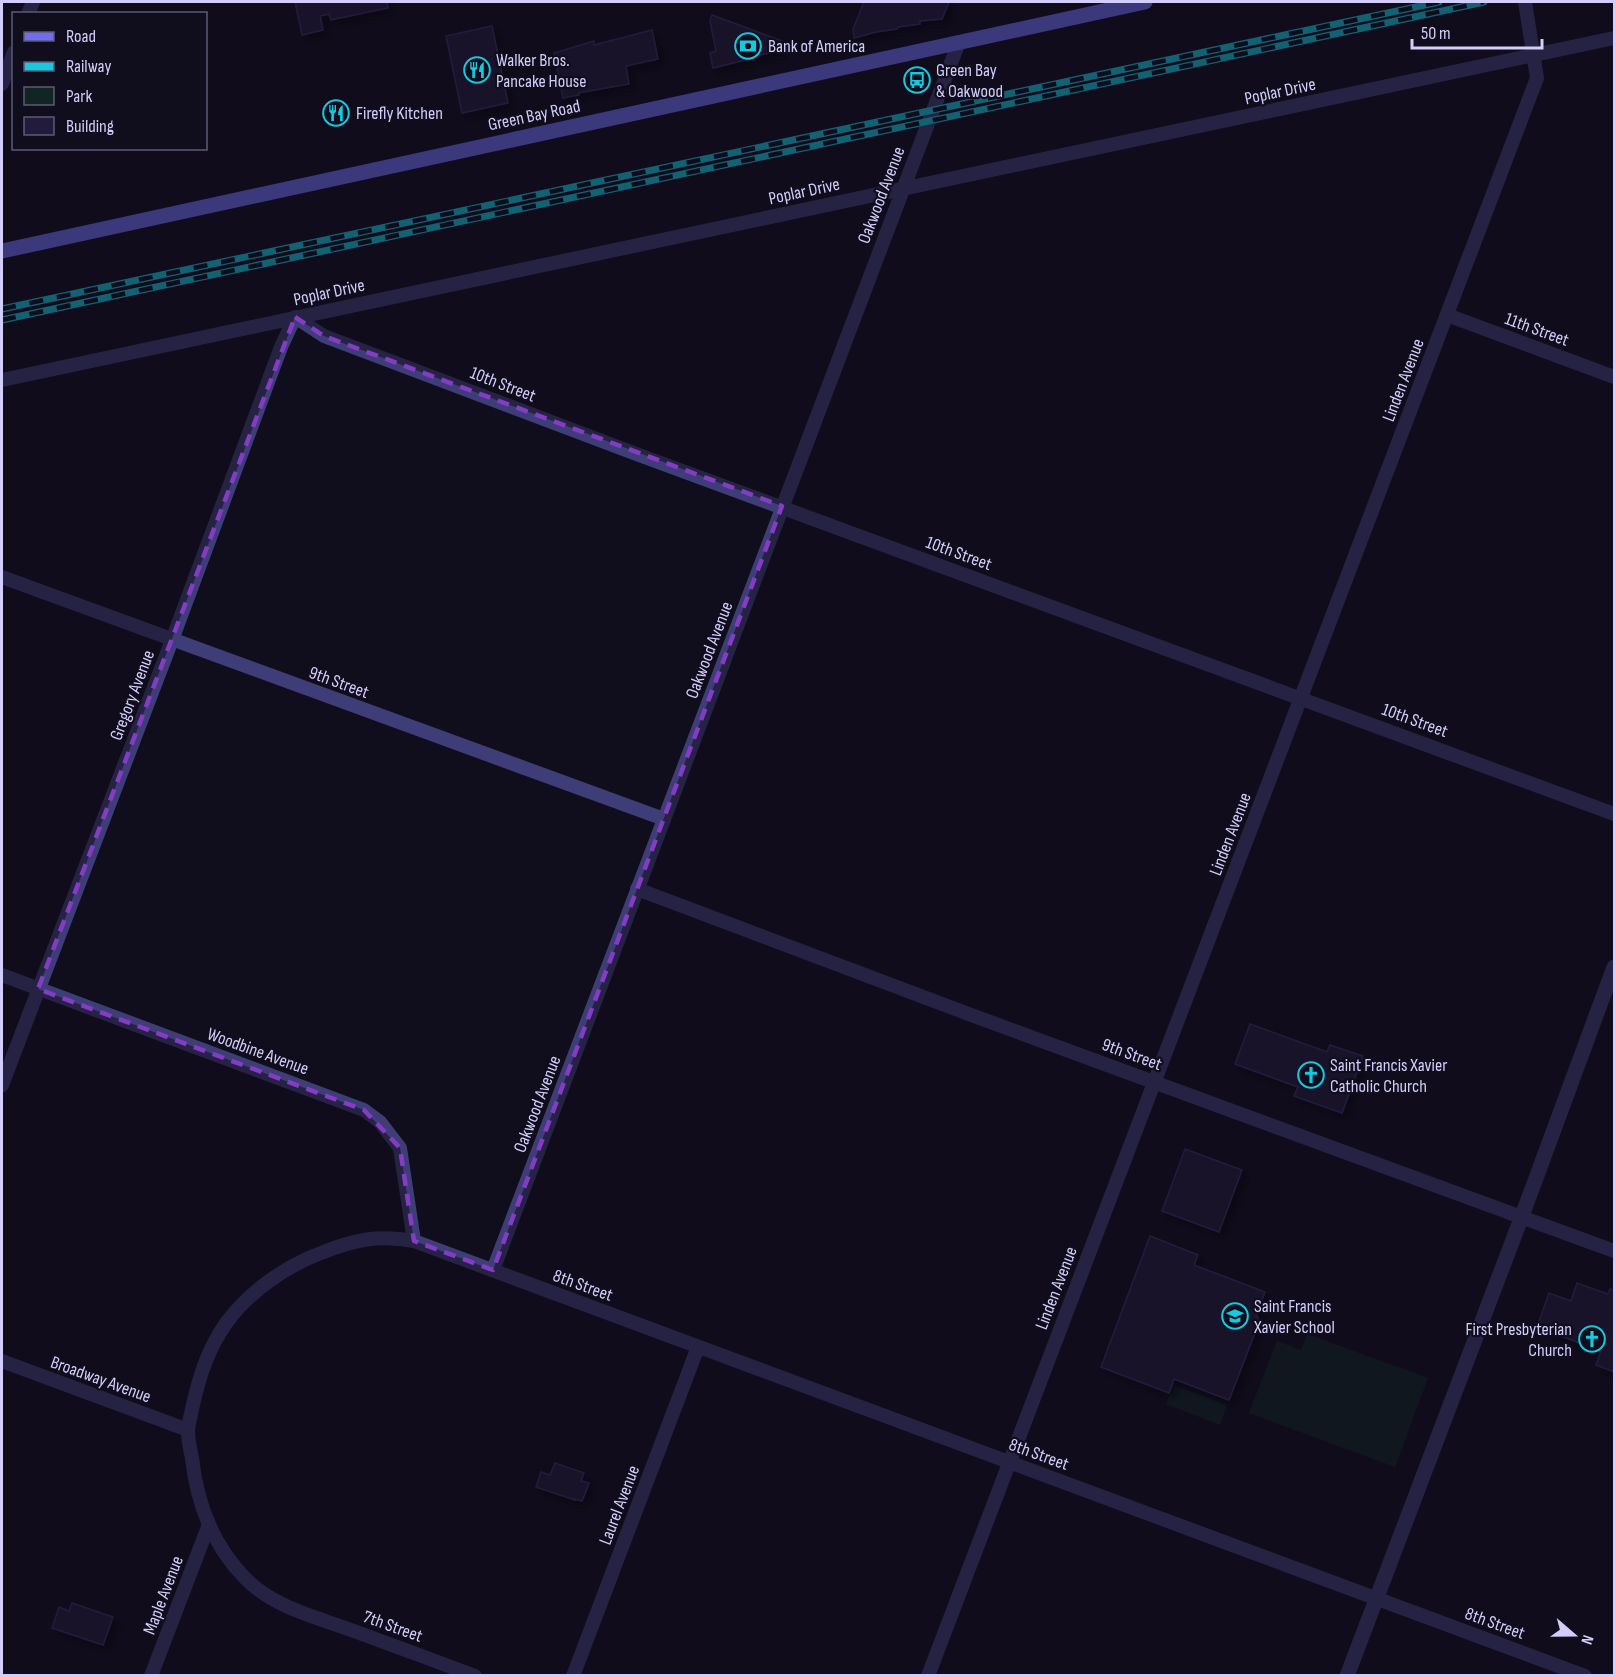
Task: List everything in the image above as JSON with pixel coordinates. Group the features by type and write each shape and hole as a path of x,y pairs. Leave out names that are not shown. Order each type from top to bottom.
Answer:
{"main road":[{"name":"Green Bay Road","path":"2,251 1145,2"}],"street":[{"name":"Linden Avenue","path":"928,1676 1537,78 1525,2"},
{"name":"Poplar Drive","path":"2,380 1614,38"},
{"name":"Oakwood Avenue","path":"487,1268 637,890 959,42"},
{"path":"2,84 12,57"},
{"name":"11th Street","path":"1447,315 1614,377"},
{"name":"10th Street","path":"295,318 324,336 639,455 1614,814"},
{"name":"Gregory Avenue","path":"2,1085 281,347 295,318"},
{"name":"9th Street","path":"2,578 664,819"},
{"name":"9th Street","path":"637,890 1614,1251"},
{"path":"1347,1676 1614,967"},
{"name":"Woodbine Avenue","path":"2,975 364,1110 380,1122 400,1148 414,1241"},
{"name":"8th Street","path":"188,1430 196,1389 208,1354 228,1321 252,1296 285,1270 336,1247 362,1240 388,1237 414,1241 1585,1676"},
{"name":"Laurel Avenue","path":"573,1676 698,1347"},
{"name":"Broadway Avenue","path":"2,1361 188,1430"},
{"name":"7th Street","path":"188,1430 195,1483 208,1527 227,1557 247,1581 271,1598 300,1611 474,1676"},
{"name":"Maple Avenue","path":"151,1676 208,1527"}],"highlighted area":[{"path":"295,317 324,336 782,506 493,1270 414,1241 400,1148 364,1110 38,989"}],"green space":[{"path":"1307,1334 1428,1378 1395,1467 1249,1413 1277,1341 1301,1350"},
{"path":"1174,1385 1227,1405 1220,1425 1166,1404"}],"building":[{"path":"295,2 387,2 388,8 331,20 329,14 320,16 323,30 302,35"},
{"path":"864,2 949,2 942,19 920,21 920,24 854,38 853,29"},
{"name":"Bank of America","path":"712,15 782,41 779,51 713,68 710,53 716,51 710,21"},
{"name":"Walker Bros. Pancake House","path":"492,26 508,103 462,113 446,36"},
{"path":"652,30 658,59 626,66 629,84 563,98 554,53 594,41 594,45"},
{"name":"Saint Francis Xavier Catholic Church","path":"1250,1024 1327,1052 1330,1045 1363,1056 1342,1113 1294,1096 1298,1087 1235,1064"},
{"path":"1185,1149 1242,1170 1219,1232 1162,1211"},
{"path":"1150,1236 1198,1255 1194,1265 1265,1292 1256,1316 1258,1325 1229,1400 1174,1379 1169,1393 1101,1367"},
{"name":"First Presbyterian Church","path":"1577,1283 1608,1294 1610,1289 1614,1290 1614,1372 1596,1365 1601,1351 1537,1327 1549,1293 1571,1301"},
{"path":"555,1463 584,1473 581,1481 589,1483 582,1501 536,1487 541,1472 550,1475"},
{"path":"72,1603 113,1617 103,1645 52,1628 59,1607 69,1611"}],"railway":[{"path":"2,309 1439,2"},
{"path":"2,320 1484,2"}],"place":[{"name":"Bank of America","path":"748,46"},
{"name":"Walker Bros. Pancake House","path":"477,70"},
{"name":"Green Bay & Oakwood","path":"917,80"},
{"name":"Firefly Kitchen","path":"336,113"},
{"name":"Saint Francis Xavier Catholic Church","path":"1311,1075"},
{"name":"Saint Francis Xavier School","path":"1235,1316"},
{"name":"First Presbyterian Church","path":"1592,1339"}]}
